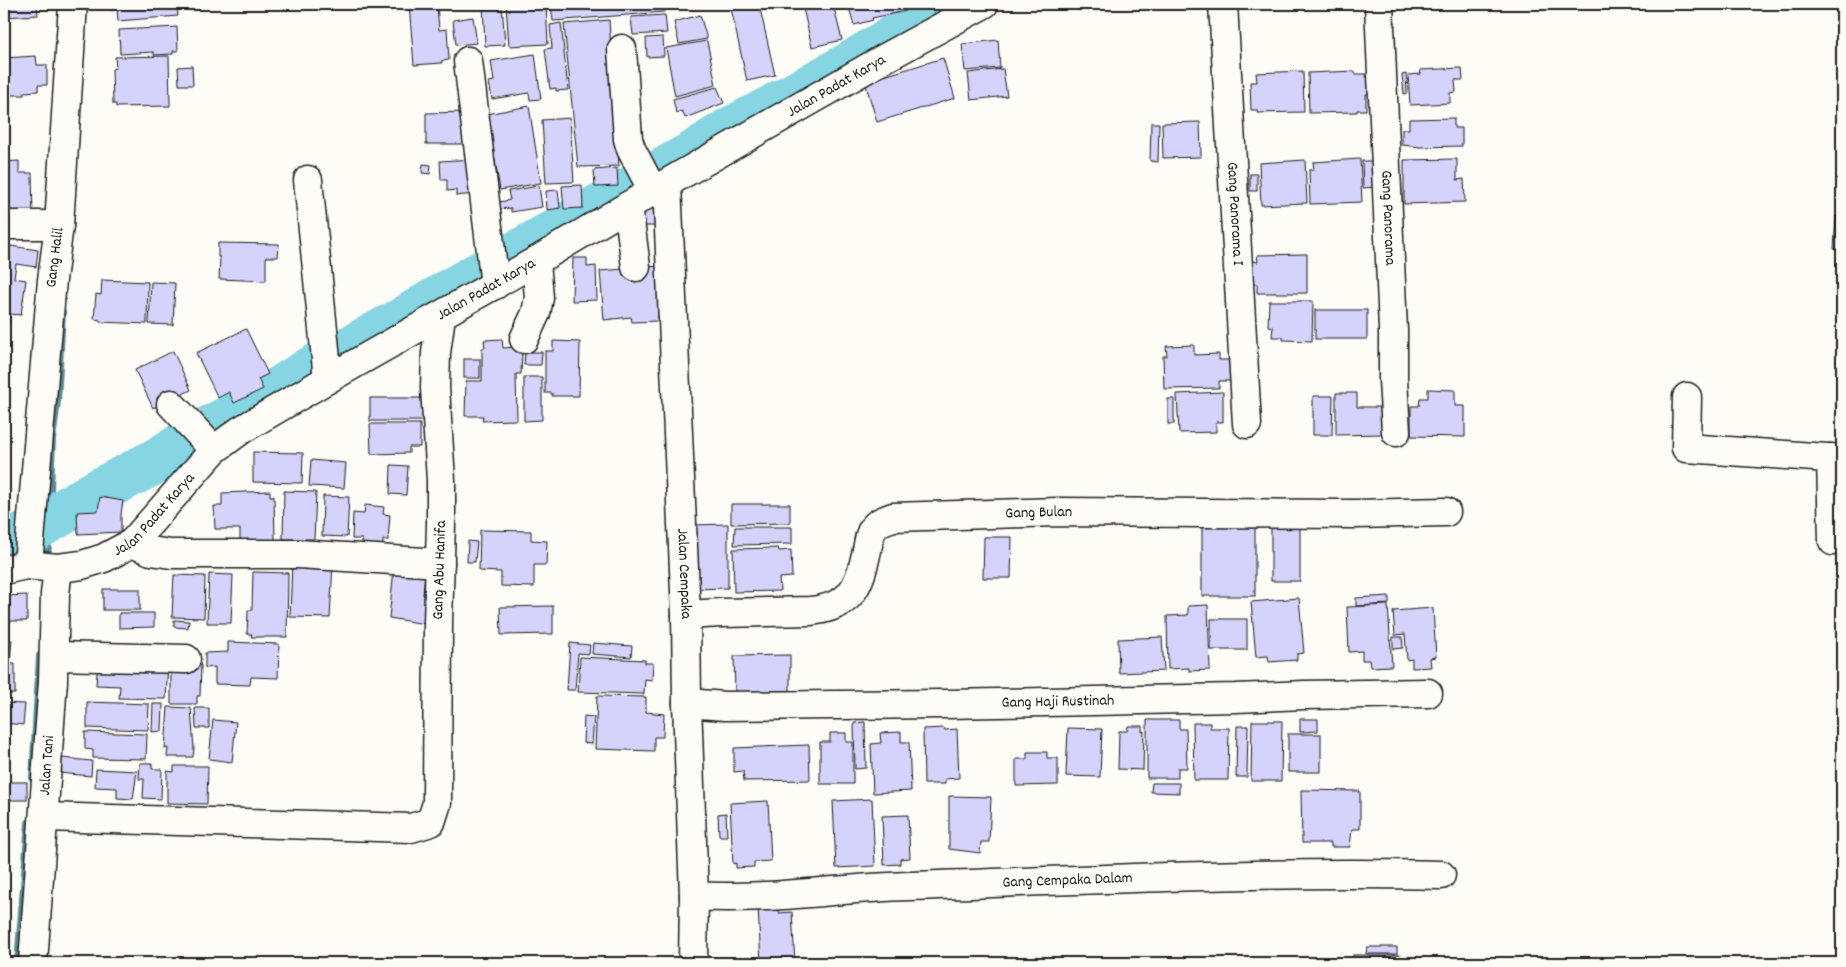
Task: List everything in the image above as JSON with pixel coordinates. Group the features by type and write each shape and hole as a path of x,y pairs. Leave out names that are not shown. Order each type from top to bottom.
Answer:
{"street":[{"name":"Gang Halil","path":"34,565 32,511 52,280 59,225 73,4"},
{"name":"Jalan Padat Karya","path":"34,565 82,566 104,558 132,543 204,439 241,430 327,366 441,316 628,206 653,182 984,4"},
{"name":"Gang Panorama I","path":"1223,4 1233,161 1233,216 1247,424"},
{"name":"Gang Panorama","path":"1379,4 1394,330 1393,379 1396,432"},
{"name":"Jalan Cempaka","path":"622,49 628,139 653,182 686,615 687,703 694,896 694,963"},
{"path":"468,61 495,285"},
{"path":"308,180 327,366"},
{"path":"628,206 636,267"},
{"path":"4,225 59,225"},
{"path":"524,339 536,313 539,298 536,261"},
{"name":"Gang Abu Hanifa","path":"44,817 412,828 431,822 437,803 437,641 441,480 435,388 436,352 441,316"},
{"path":"1687,397 1686,448 1837,458 1833,541"},
{"path":"171,404 204,439"},
{"name":"Gang Bulan","path":"686,615 824,610 842,602 855,590 864,566 871,532 877,524 893,517 1067,512 1356,514 1446,512"},
{"path":"132,543 151,551 171,554 317,554 440,563"},
{"name":"Jalan Tani","path":"33,963 54,656 55,594 34,565"},
{"path":"54,656 186,659"},
{"name":"Gang Haji Rustinah","path":"687,703 725,706 946,704 1061,700 1428,694"},
{"name":"Gang Cempaka Dalam","path":"694,896 722,898 828,893 888,887 1221,876 1320,874 1441,875"}],"building":[{"path":"4,4 37,4 38,15 4,17"},
{"path":"110,4 177,4 178,16 118,21 117,9 111,10"},
{"path":"409,4 437,4 439,30 447,29 449,60 441,61 442,63 414,65"},
{"path":"483,4 502,4 505,45 485,46"},
{"path":"506,4 546,4 548,44 509,46"},
{"path":"551,4 663,4 664,12 553,21"},
{"path":"730,4 759,4 775,75 747,81"},
{"path":"802,4 833,4 842,40 812,47"},
{"path":"848,4 904,4 906,11 872,18 873,20 854,25"},
{"path":"665,15 667,33 633,35 631,17"},
{"path":"700,15 707,39 679,44 674,22"},
{"path":"473,17 477,43 456,45 453,20"},
{"path":"609,20 619,166 578,167 564,24"},
{"path":"561,23 568,90 556,91 556,88 550,89 545,49 552,48 550,25"},
{"path":"177,27 178,51 173,51 173,54 154,55 154,52 120,54 119,30"},
{"path":"663,37 664,56 647,57 646,38"},
{"path":"998,40 1000,68 965,71 962,44"},
{"path":"707,41 716,85 675,96 666,48"},
{"path":"535,54 541,99 530,100 529,93 492,99 489,82 494,81 491,61"},
{"path":"36,56 37,65 47,65 47,85 38,85 38,91 24,92 24,95 4,95 4,58"},
{"path":"169,56 170,106 116,107 116,104 113,104 112,69 116,68 115,57"},
{"path":"943,58 955,98 877,122 865,82"},
{"path":"192,66 193,85 179,85 178,67"},
{"path":"1462,68 1463,80 1455,80 1456,92 1450,93 1450,103 1410,105 1408,75 1421,74 1420,70"},
{"path":"1003,69 1007,96 971,100 968,73"},
{"path":"1303,71 1304,112 1257,113 1257,110 1251,110 1250,82 1257,82 1256,73"},
{"path":"1355,71 1355,74 1366,74 1366,77 1372,77 1372,94 1366,94 1366,110 1357,110 1357,112 1309,113 1308,73"},
{"path":"1406,74 1407,93 1404,94 1402,75"},
{"path":"717,87 724,103 685,118 682,111 676,113 673,99"},
{"path":"529,106 541,183 500,190 487,114"},
{"path":"468,112 468,144 426,144 426,113"},
{"path":"570,118 574,182 546,183 542,120"},
{"path":"1454,118 1454,128 1462,128 1462,146 1420,147 1402,145 1402,129 1409,129 1409,119"},
{"path":"1200,122 1201,157 1163,158 1162,123"},
{"path":"1151,123 1159,123 1158,162 1150,161"},
{"path":"475,159 474,194 456,196 456,190 447,191 447,180 441,180 440,161"},
{"path":"1360,159 1362,202 1310,204 1309,170 1314,170 1313,162"},
{"path":"1457,159 1457,180 1464,179 1465,202 1404,204 1404,160"},
{"path":"1305,160 1307,203 1261,205 1259,163"},
{"path":"19,161 19,173 32,173 33,218 8,219 8,211 4,211 4,162"},
{"path":"1362,161 1375,161 1376,187 1363,188"},
{"path":"423,164 431,165 430,174 422,173"},
{"path":"617,168 618,186 595,187 594,170"},
{"path":"1250,174 1257,174 1257,191 1250,191"},
{"path":"582,185 583,208 564,209 562,186"},
{"path":"539,186 542,207 511,212 511,208 500,209 499,202 510,200 508,191"},
{"path":"558,190 560,208 547,210 546,191"},
{"path":"640,208 659,208 659,226 640,226"},
{"path":"1842,214 1842,250 1834,249 1836,216 1841,217"},
{"path":"218,243 279,244 278,257 266,257 266,281 219,279 220,257 218,257"},
{"path":"4,245 38,250 36,267 16,264 14,278 26,280 21,315 10,314 8,327 4,326"},
{"path":"1839,253 1842,253 1842,274 1837,274"},
{"path":"1307,254 1307,293 1257,293 1257,284 1252,284 1252,261 1258,262 1257,255"},
{"path":"573,258 587,258 587,267 596,266 597,300 572,301"},
{"path":"660,266 664,315 658,315 658,321 632,322 631,317 604,320 600,271"},
{"path":"102,280 148,282 147,324 100,322 100,320 94,319 96,294 101,295"},
{"path":"151,282 175,283 173,325 149,324"},
{"path":"1269,301 1313,301 1312,341 1283,340 1283,337 1272,337 1273,327 1268,326"},
{"path":"1315,310 1367,310 1367,339 1315,339"},
{"path":"246,329 268,374 258,379 263,389 234,403 229,392 218,398 196,353"},
{"path":"502,339 503,348 516,347 516,351 522,351 521,374 516,374 517,420 482,421 483,416 465,416 466,381 482,381 482,348 485,348 484,340"},
{"path":"553,341 580,342 579,396 552,396 552,393 545,393 545,351 553,351"},
{"path":"1194,345 1194,355 1219,354 1219,360 1230,360 1231,381 1219,381 1219,388 1164,389 1163,356 1167,356 1166,346"},
{"path":"173,351 191,390 153,408 135,370"},
{"path":"525,352 542,352 541,365 524,365"},
{"path":"464,359 480,359 480,378 464,378"},
{"path":"524,377 542,377 542,420 524,421"},
{"path":"1428,389 1455,390 1455,406 1465,406 1465,437 1411,436 1411,406 1419,406 1420,398 1428,398"},
{"path":"1223,392 1223,422 1216,422 1216,432 1179,433 1177,394"},
{"path":"1336,393 1357,393 1357,407 1383,407 1383,434 1336,435"},
{"path":"1313,396 1333,396 1332,435 1313,435"},
{"path":"370,398 426,398 426,421 370,421"},
{"path":"1168,399 1174,399 1174,424 1168,424"},
{"path":"370,424 420,424 420,447 409,447 409,453 371,454"},
{"path":"253,452 303,453 302,483 253,482"},
{"path":"311,460 346,463 344,488 309,486"},
{"path":"391,465 408,466 406,495 390,494"},
{"path":"270,491 270,496 274,496 275,540 240,541 240,529 215,529 214,506 222,506 222,493"},
{"path":"284,491 316,492 314,539 283,539"},
{"path":"323,496 349,497 347,537 322,536"},
{"path":"100,497 123,501 121,532 78,534 77,512 98,511"},
{"path":"731,504 790,504 790,523 731,524"},
{"path":"365,505 384,507 383,514 390,515 388,540 383,540 383,551 362,551 362,539 352,539 353,513 364,514"},
{"path":"728,524 728,588 694,589 693,525"},
{"path":"1202,526 1255,526 1255,596 1202,596"},
{"path":"1271,526 1300,526 1300,581 1271,581"},
{"path":"735,527 792,527 792,544 734,545"},
{"path":"480,530 531,531 531,540 547,541 546,565 534,565 534,587 501,586 501,572 479,571"},
{"path":"984,537 1012,537 1011,578 983,578"},
{"path":"468,541 477,542 475,562 467,562"},
{"path":"778,548 779,551 791,550 792,577 779,578 780,591 734,592 733,549"},
{"path":"292,562 333,563 330,618 290,617"},
{"path":"394,569 425,572 423,595 429,595 425,624 389,618"},
{"path":"253,572 288,573 287,637 251,637 252,634 247,634 248,610 252,610"},
{"path":"209,574 233,575 231,623 207,623"},
{"path":"174,575 205,576 204,618 172,617"},
{"path":"103,589 140,589 140,610 103,610"},
{"path":"27,595 27,621 7,621 7,618 4,618 6,596"},
{"path":"1389,596 1389,604 1356,606 1356,598"},
{"path":"1299,598 1304,653 1297,654 1297,660 1269,662 1268,656 1256,657 1251,602"},
{"path":"1208,605 1210,670 1168,669 1167,616 1188,615 1188,606"},
{"path":"1388,605 1392,666 1370,667 1369,660 1362,660 1362,651 1349,652 1347,607"},
{"path":"553,606 553,634 501,635 500,607"},
{"path":"1433,608 1436,657 1430,658 1431,667 1412,668 1412,659 1407,660 1405,634 1395,635 1393,611"},
{"path":"119,613 154,613 154,627 119,628"},
{"path":"1211,619 1247,619 1247,650 1211,650"},
{"path":"174,620 189,621 188,628 174,627"},
{"path":"1162,637 1164,671 1119,673 1118,639"},
{"path":"1393,637 1402,637 1403,648 1393,649"},
{"path":"4,639 12,640 10,660 4,660"},
{"path":"228,642 279,644 278,678 251,677 250,685 215,684 215,667 205,668 205,653 228,652"},
{"path":"570,643 590,645 589,654 578,653 575,690 567,690"},
{"path":"593,643 632,646 631,657 592,654"},
{"path":"790,655 790,692 735,693 734,656"},
{"path":"580,657 645,660 645,663 653,663 652,680 645,679 644,694 578,692"},
{"path":"98,660 168,664 166,699 119,698 120,686 96,685"},
{"path":"4,664 15,664 15,694 6,694 6,699 4,699"},
{"path":"175,664 201,665 200,696 197,696 197,704 171,704 171,673 175,673"},
{"path":"597,696 646,697 646,712 664,714 663,737 654,737 654,751 595,749"},
{"path":"87,702 149,704 148,730 87,728"},
{"path":"4,703 25,704 23,725 4,723"},
{"path":"153,704 163,704 162,731 152,732"},
{"path":"168,707 191,708 193,757 167,757 168,748 165,749"},
{"path":"195,708 209,708 209,728 196,728"},
{"path":"584,716 594,717 592,744 583,743"},
{"path":"1300,719 1318,719 1318,731 1300,732"},
{"path":"213,720 236,722 232,762 209,759"},
{"path":"1147,720 1179,720 1179,729 1186,729 1187,768 1178,768 1178,778 1147,778"},
{"path":"1252,721 1282,721 1281,781 1251,781"},
{"path":"865,722 866,768 855,769 854,723"},
{"path":"1193,723 1210,723 1210,728 1229,728 1228,780 1194,780"},
{"path":"1128,726 1142,726 1142,732 1144,731 1143,770 1118,769 1119,731 1127,731"},
{"path":"1237,726 1248,726 1247,777 1236,777"},
{"path":"944,728 945,730 957,729 959,778 945,779 945,784 924,784 923,729"},
{"path":"1068,728 1102,729 1100,777 1066,776"},
{"path":"85,732 147,734 146,759 93,758 93,750 85,749"},
{"path":"901,732 901,742 909,742 911,791 873,793 871,744 881,743 880,733"},
{"path":"830,733 846,733 846,742 853,742 853,784 820,784 820,742 830,742"},
{"path":"1288,734 1321,734 1321,772 1288,772"},
{"path":"809,745 810,780 744,781 743,771 734,772 734,748"},
{"path":"1027,752 1047,752 1047,758 1058,758 1058,785 1016,786 1016,759 1027,759"},
{"path":"61,758 92,761 91,776 59,773"},
{"path":"140,763 152,763 152,769 162,769 161,799 143,798 144,779 139,779"},
{"path":"174,766 208,766 207,804 167,803 167,771 174,772"},
{"path":"96,769 137,771 133,799 117,798 117,788 95,787"},
{"path":"4,782 27,782 27,800 4,800"},
{"path":"1152,783 1179,783 1179,793 1151,792"},
{"path":"1301,790 1360,791 1360,829 1352,829 1350,847 1331,847 1331,843 1302,843"},
{"path":"949,796 991,797 989,842 981,842 980,853 949,849"},
{"path":"872,799 875,866 836,868 833,801"},
{"path":"768,801 771,861 754,862 754,867 736,868 736,863 733,864 730,803"},
{"path":"726,813 727,836 719,836 718,814"},
{"path":"908,815 910,858 900,859 900,864 884,865 882,816"},
{"path":"779,907 779,913 792,912 795,963 761,963 758,908"},
{"path":"1367,947 1397,947 1397,954 1366,954"},
{"path":"1353,955 1400,955 1400,963 1353,963"}],"waterway":[{"path":"4,546 99,491 158,460 209,429 253,406 310,370 403,320 454,289 696,152 728,131 849,65 906,30 956,4"},
{"path":"47,562 52,439 57,401 62,312"},
{"path":"33,779 40,656"},
{"path":"18,963 29,823"}]}
